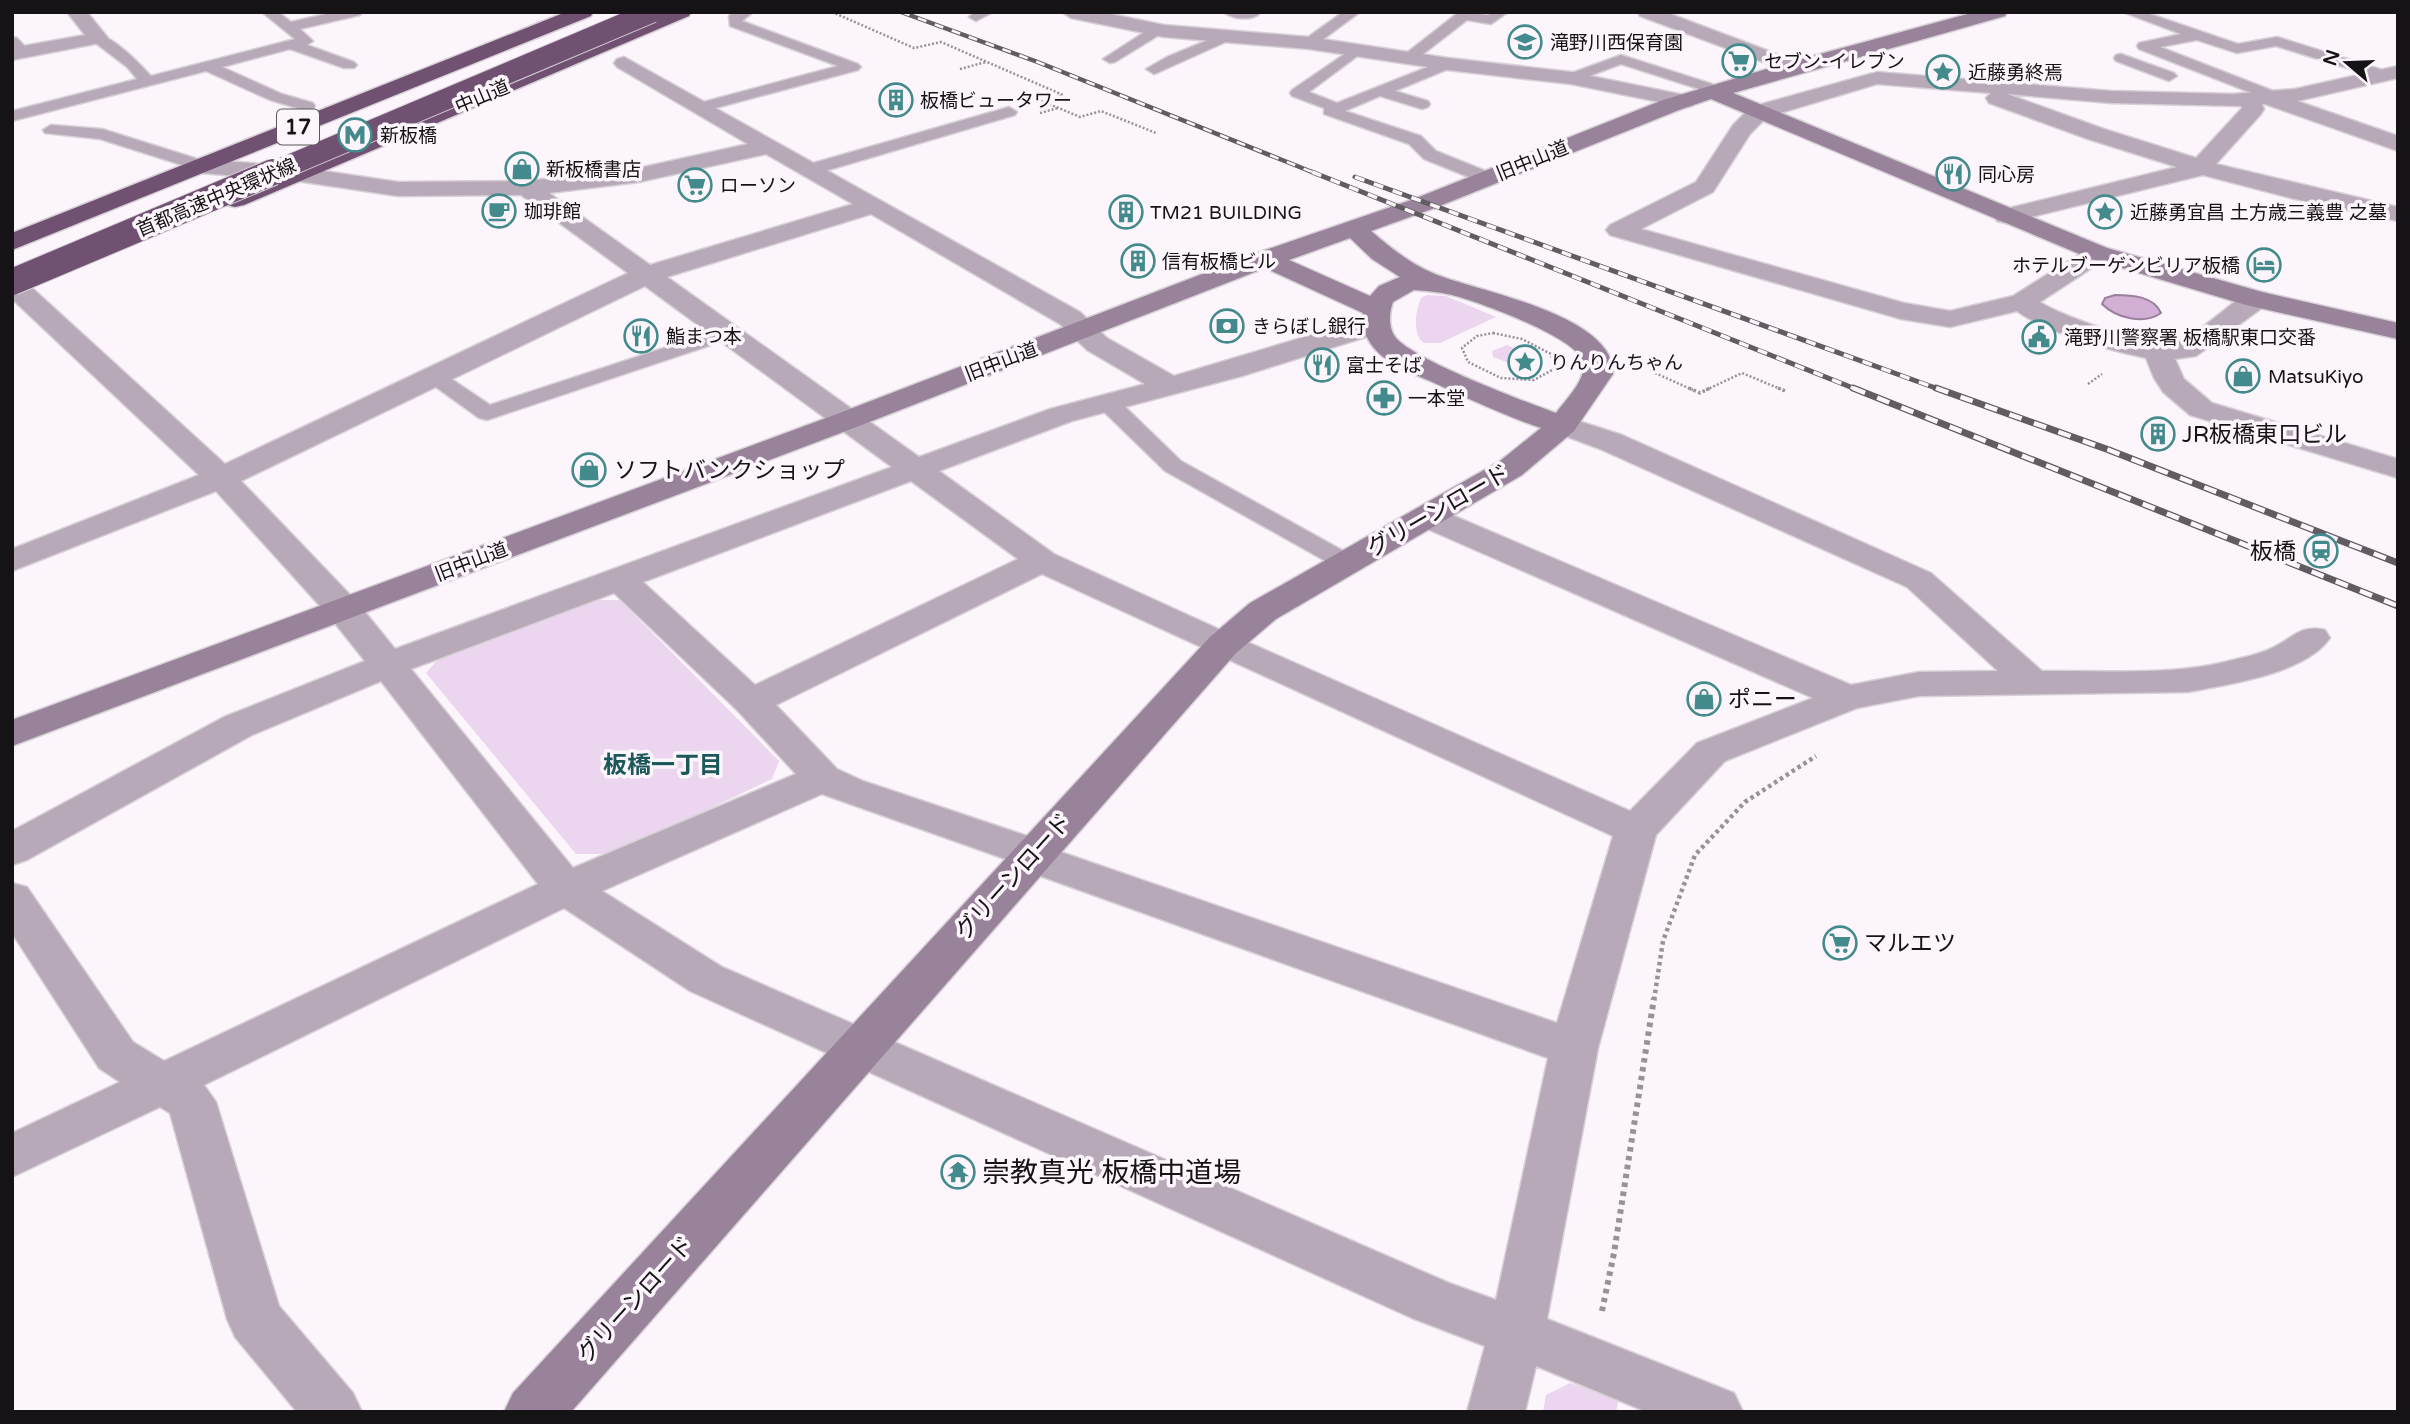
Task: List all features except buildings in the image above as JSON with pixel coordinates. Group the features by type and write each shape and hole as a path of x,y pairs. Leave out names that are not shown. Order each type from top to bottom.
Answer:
{"highway":[{"name":"中山道","path":"12,242 584,12"},
{"path":"14,279 615,12"},
{"name":"首都高速中央環状線","path":"14,279 646,12"},
{"name":"首都高速中央環状線","path":"14,279 652,12"},
{"name":"中山道","path":"14,279 297,174 682,12"},
{"path":"14,279 164,196 525,36"}],"street":[{"path":"76,12 98,38"},
{"path":"1164,31 1189,12"},
{"path":"1647,12 1794,67"},
{"name":"旧中山道","path":"12,734 848,420 1684,101 1985,13"},
{"path":"1085,14 1164,31 1309,43 1448,64 1571,78 1684,101"},
{"path":"16,49 98,38"},
{"path":"1866,47 2064,125 2199,169 2333,202 2398,214"},
{"path":"624,63 1070,318 1097,344 1169,386"},
{"path":"2098,253 2022,302 1963,317 1919,315 1619,230 1705,187 1741,130 1759,112 1877,79 1957,82 2111,97 2255,98 2295,95 2391,74"},
{"path":"1712,92 2098,253 2256,299 2398,331"},
{"path":"2255,98 2398,144"},
{"path":"2006,216 2199,169 2253,109 2255,98"},
{"path":"201,166 297,174 398,189 527,188 639,176 769,146"},
{"path":"527,188 648,274 725,334 1042,561 1636,830"},
{"path":"12,561 221,478 648,274 872,206"},
{"path":"1354,228 1388,261 1410,274 1433,282"},
{"path":"1266,259 1376,317"},
{"path":"14,279 221,478 343,609 566,889 706,979 1431,1301 1591,1361 1714,1412"},
{"path":"1433,282 1398,286 1382,296 1376,317 1387,345 1410,361 1525,414 1611,442 1919,580 2031,681"},
{"name":"グリーンロード","path":"533,1412 1223,645 1263,611 1511,468 1563,425 1598,374 1599,365 1595,354 1584,342 1563,331 1470,292 1433,282"},
{"path":"2022,302 2036,313 2142,349 2159,352 2186,350 2256,299"},
{"path":"12,850 237,726 389,664 1061,415 1232,370 1376,317"},
{"path":"2159,352 2167,377 2178,393 2201,408 2398,469"},
{"path":"1428,517 1847,698"},
{"path":"751,702 1042,561"},
{"path":"619,579 751,702 823,778 849,791 1574,1048"},
{"path":"1496,1412 1516,1334 1574,1048 1636,830 1711,752 1774,724 1847,698 1919,684 2188,680 2228,673 2285,656 2312,638"},
{"path":"12,1156 566,889 823,778"},
{"path":"12,898 116,1055 191,1102 255,1319 333,1412"}],"lane":[{"path":"12,116 306,41 269,12"},
{"path":"289,27 355,12"},
{"path":"702,107 853,67 735,23 736,16 746,12"},
{"path":"1231,12 1252,14"},
{"path":"1309,43 1353,12"},
{"path":"1409,58 1464,15 1491,20 1501,12"},
{"path":"2130,12 2237,49 2277,41 2391,74"},
{"path":"1110,59 1156,31 1164,31"},
{"path":"2197,36 2144,46 2255,98"},
{"path":"1154,69 1184,52 1196,50 1225,37"},
{"path":"98,38 132,64 148,82"},
{"path":"292,45 349,65"},
{"path":"1337,108 1298,93 1355,51"},
{"path":"2121,58 2255,98"},
{"path":"1571,78 1621,59 1707,87 1712,92"},
{"path":"1448,64 1330,111 1415,140 1430,155 1487,178"},
{"path":"209,67 276,97 307,106"},
{"path":"1379,91 1422,104"},
{"path":"809,170 1009,112"},
{"path":"51,130 102,134 201,166"},
{"path":"433,377 487,413 725,334"},
{"path":"1107,402 1172,466 1347,563"}],"path":[{"path":"832,12 914,48 941,42 1063,95 1042,101 1080,117 1101,111 1156,133"},
{"path":"960,69 987,62"},
{"path":"1046,111 1058,108"},
{"path":"1493,333 1522,339 1551,354 1554,369 1534,380 1501,377 1468,362 1462,348 1477,336 1493,333"},
{"path":"1656,373 1700,393 1742,373 1785,391"},
{"path":"1591,1361 1614,1253 1663,941 1695,855 1745,802 1819,754"}],"shaded area":[{"path":"2115,295 2148,300 2158,307 2161,313 2147,319 2122,316 2102,304 2105,298"},
{"path":"1446,296 1496,317 1440,343 1424,343 1416,328 1416,315 1422,297"},
{"path":"1507,345 1535,357 1532,364 1512,364 1493,357 1492,351"},
{"path":"585,600 620,600 779,761 772,779 615,854 576,854 426,673 441,656"},
{"path":"1570,1383 1619,1398 1616,1412 1543,1412 1546,1395"}],"railway":[{"path":"901,12 1035,61 1314,173"},
{"path":"1314,173 1858,390"},
{"path":"1355,177 1941,390"},
{"path":"1853,388 1858,390"},
{"path":"1936,388 2109,450 2398,563"},
{"path":"1858,390 2398,606"}],"place":[{"name":"滝野川西保育園","path":"1525,42"},
{"name":"セブン-イレブン","path":"1739,61"},
{"name":"近藤勇終焉","path":"1943,72"},
{"name":"板橋ビュータワー","path":"896,100"},
{"name":"新板橋","path":"355,135"},
{"name":"新板橋書店","path":"522,169"},
{"name":"同心房","path":"1953,174"},
{"name":"ローソン","path":"695,185"},
{"name":"珈琲館","path":"499,211"},
{"name":"TM21 BUILDING","path":"1126,212"},
{"name":"近藤勇宜昌 土方歳三義豊 之墓","path":"2105,212"},
{"name":"信有板橋ビル","path":"1138,261"},
{"name":"ホテルブーゲンビリア板橋","path":"2264,265"},
{"name":"きらぼし銀行","path":"1227,326"},
{"name":"鮨まつ本","path":"641,336"},
{"name":"滝野川警察署 板橋駅東口交番","path":"2039,337"},
{"name":"りんりんちゃん","path":"1525,362"},
{"name":"富士そば","path":"1322,365"},
{"name":"MatsuKiyo","path":"2243,376"},
{"name":"一本堂","path":"1384,398"},
{"name":"JR板橋東口ビル","path":"2158,434"},
{"name":"ソフトバンクショップ","path":"589,470"},
{"name":"板橋","path":"2321,551"},
{"name":"ポニー","path":"1704,699"},
{"name":"マルエツ","path":"1840,943"},
{"name":"崇教真光 板橋中道場","path":"958,1172"}],"district":[{"name":"板橋一丁目","path":"663,765"}]}
